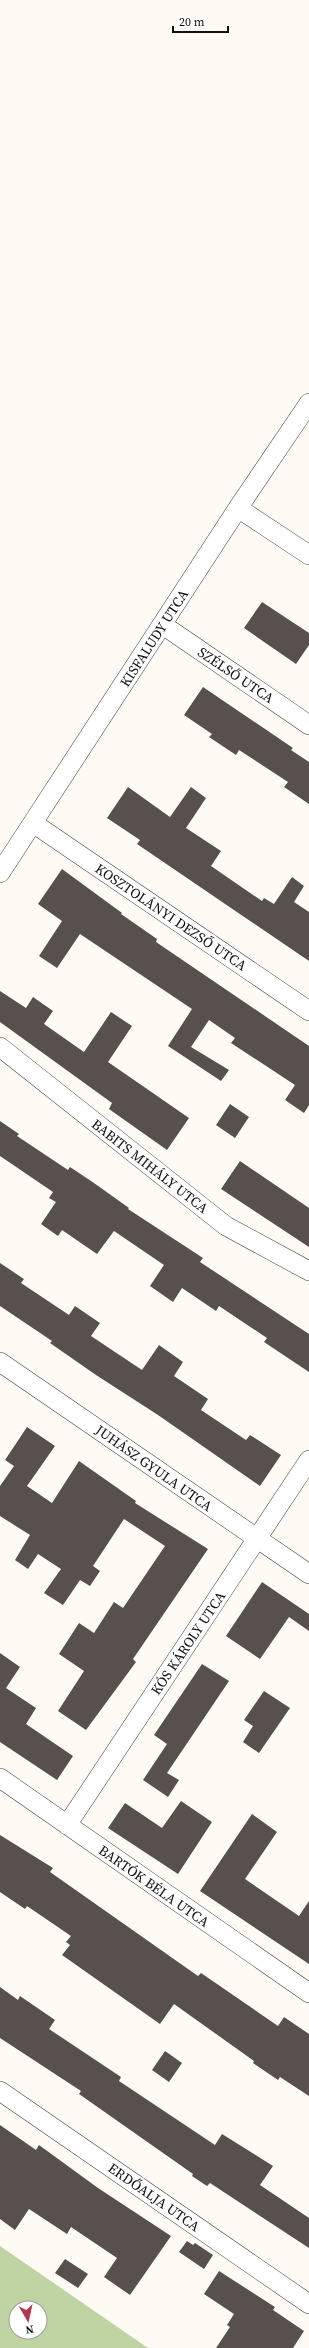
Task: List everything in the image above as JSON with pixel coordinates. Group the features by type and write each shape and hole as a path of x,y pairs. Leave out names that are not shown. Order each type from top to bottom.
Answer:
{"street":[{"name":"KISFALUDY UTCA","path":"0,873 238,508 309,403"},
{"path":"238,508 309,556"},
{"name":"SZÉLSŐ UTCA","path":"163,625 309,725"},
{"name":"KOSZTOLÁNYI DEZSŐ UTCA","path":"33,823 309,1011"},
{"name":"BABITS MIHÁLY UTCA","path":"0,1047 226,1226 309,1271"},
{"name":"JUHÁSZ GYULA UTCA","path":"0,1362 309,1574"},
{"name":"KÓS KÁROLY UTCA","path":"67,1825 309,1460"},
{"name":"BARTÓK BÉLA UTCA","path":"0,1778 309,1993"},
{"name":"ERDŐALJA UTCA","path":"0,2091 309,2304"}],"green space":[{"path":"0,2246 148,2348 0,2348"}],"building":[{"path":"262,602 309,633 309,645 296,664 244,628"},
{"path":"203,687 293,748 291,750 309,762 309,804 284,787 288,782 239,750 236,755 209,737 212,734 184,715"},
{"path":"128,787 170,817 191,787 206,798 186,828 221,851 211,866 262,901 264,898 274,904 292,877 304,886 294,902 309,912 309,961 137,844 140,840 107,818"},
{"path":"62,869 122,913 121,914 157,939 156,942 309,1046 309,1105 304,1113 285,1100 295,1085 231,1043 235,1038 209,1020 191,1047 229,1070 221,1081 168,1046 192,1009 80,934 57,968 39,956 62,921 38,904"},
{"path":"0,991 26,1008 33,997 53,1011 44,1024 84,1052 111,1012 132,1026 108,1062 189,1118 167,1150 109,1109 112,1103 0,1022"},
{"path":"230,1104 249,1117 235,1138 216,1125"},
{"path":"0,1121 19,1134 17,1136 68,1170 70,1167 94,1183 129,1208 128,1209 203,1258 200,1262 309,1334 309,1372 264,1342 267,1338 219,1306 216,1311 182,1288 173,1302 150,1286 164,1265 114,1231 97,1254 62,1230 58,1236 41,1224 56,1202 49,1198 53,1192 0,1156"},
{"path":"240,1161 309,1208 309,1247 221,1189"},
{"path":"0,1263 24,1279 21,1283 69,1315 75,1306 100,1323 91,1336 142,1370 159,1345 183,1362 174,1376 208,1399 201,1410 246,1440 250,1435 281,1455 260,1486 158,1415 96,1375 50,1343 52,1341 0,1306"},
{"path":"27,1427 55,1446 27,1486 52,1503 79,1461 136,1501 135,1503 208,1549 133,1659 136,1662 86,1730 58,1711 84,1671 59,1654 79,1623 94,1633 114,1602 123,1608 165,1546 124,1519 93,1566 100,1571 90,1586 80,1580 63,1605 44,1593 61,1569 38,1554 28,1569 15,1560 30,1535 0,1516 0,1486 14,1466 5,1460"},
{"path":"262,1582 309,1614 309,1631 289,1617 260,1659 226,1636"},
{"path":"0,1653 20,1667 6,1688 36,1708 26,1724 73,1756 57,1780 0,1742"},
{"path":"202,1664 229,1681 167,1773 179,1780 168,1797 143,1780 167,1744 154,1735"},
{"path":"264,1691 290,1708 259,1753 243,1742 253,1726 244,1720"},
{"path":"181,1801 212,1822 178,1874 108,1828 125,1803 162,1828"},
{"path":"252,1814 277,1832 245,1879 299,1916 309,1901 309,1964 200,1891"},
{"path":"0,1835 53,1868 50,1872 198,1976 201,1973 278,2026 284,2017 309,2034 309,2096 280,2077 278,2080 253,2063 254,2061 174,2004 160,2024 62,1955 70,1945 66,1942 71,1936 27,1906 25,1909 0,1892"},
{"path":"0,1987 18,2000 20,1996 55,2020 49,2029 121,2077 119,2081 215,2145 222,2134 273,2166 260,2185 309,2218 309,2248 210,2183 207,2186 192,2176 193,2174 79,2094 81,2091 0,2038"},
{"path":"165,2051 182,2063 169,2082 152,2070"},
{"path":"0,2125 36,2150 39,2145 98,2188 171,2236 130,2295 104,2277 117,2258 71,2227 67,2234 29,2209 15,2230 0,2219"},
{"path":"187,2241 193,2245 195,2243 213,2255 204,2269 179,2252"},
{"path":"65,2259 88,2274 78,2288 55,2273"},
{"path":"219,2271 275,2307 273,2310 304,2331 293,2348 216,2348 230,2327 227,2325 234,2314 204,2294"}]}
